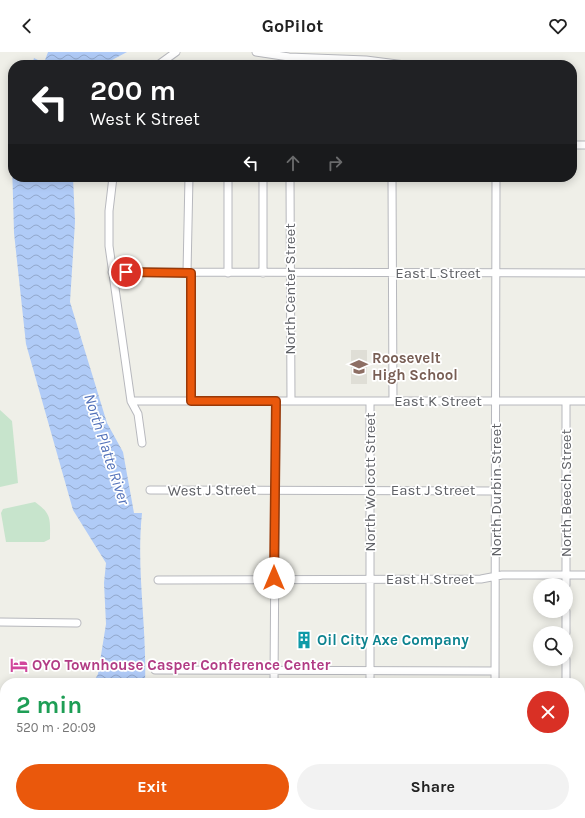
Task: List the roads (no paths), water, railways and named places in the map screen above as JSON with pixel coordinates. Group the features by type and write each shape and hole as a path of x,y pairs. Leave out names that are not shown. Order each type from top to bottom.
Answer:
{"street":[{"path":"165,60 176,52"},
{"path":"256,52 285,60"},
{"path":"112,182 109,211 109,246 131,401 138,414 142,443"},
{"path":"189,182 191,401"},
{"path":"228,182 228,273"},
{"path":"263,182 263,273"},
{"name":"North Center Street","path":"290,182 291,401"},
{"name":"North Wolcott Street","path":"392,182 393,401"},
{"name":"North Durbin Street","path":"495,678 496,182"},
{"name":"East L Street","path":"112,272 290,274 496,272 585,273"},
{"name":"East K Street","path":"131,401 585,401"},
{"path":"274,678 276,401"},
{"name":"North Wolcott Street","path":"370,401 370,678"},
{"name":"North Beech Street","path":"566,401 566,575"},
{"name":"East J Street","path":"275,489 496,491"},
{"name":"West J Street","path":"150,490 275,489"},
{"name":"East H Street","path":"158,580 274,578 481,579 502,575 585,575"},
{"path":"0,622 77,623"},
{"path":"566,666 566,678"},
{"path":"155,670 495,670"}],"water":[{"path":"48,52 127,52 112,60 45,60"},
{"name":"North Platte River","path":"13,182 73,182 75,222 70,302 107,423 123,452 134,513 142,513 140,556 145,640 145,678 96,678 98,674 106,624 104,583 106,563 73,510 26,344 14,233"}],"place":[{"name":"Roosevelt High School","path":"359,367"},
{"name":"Oil City Axe Company","path":"304,640"},
{"name":"OYO Townhouse Casper Conference Center","path":"19,665"}]}
